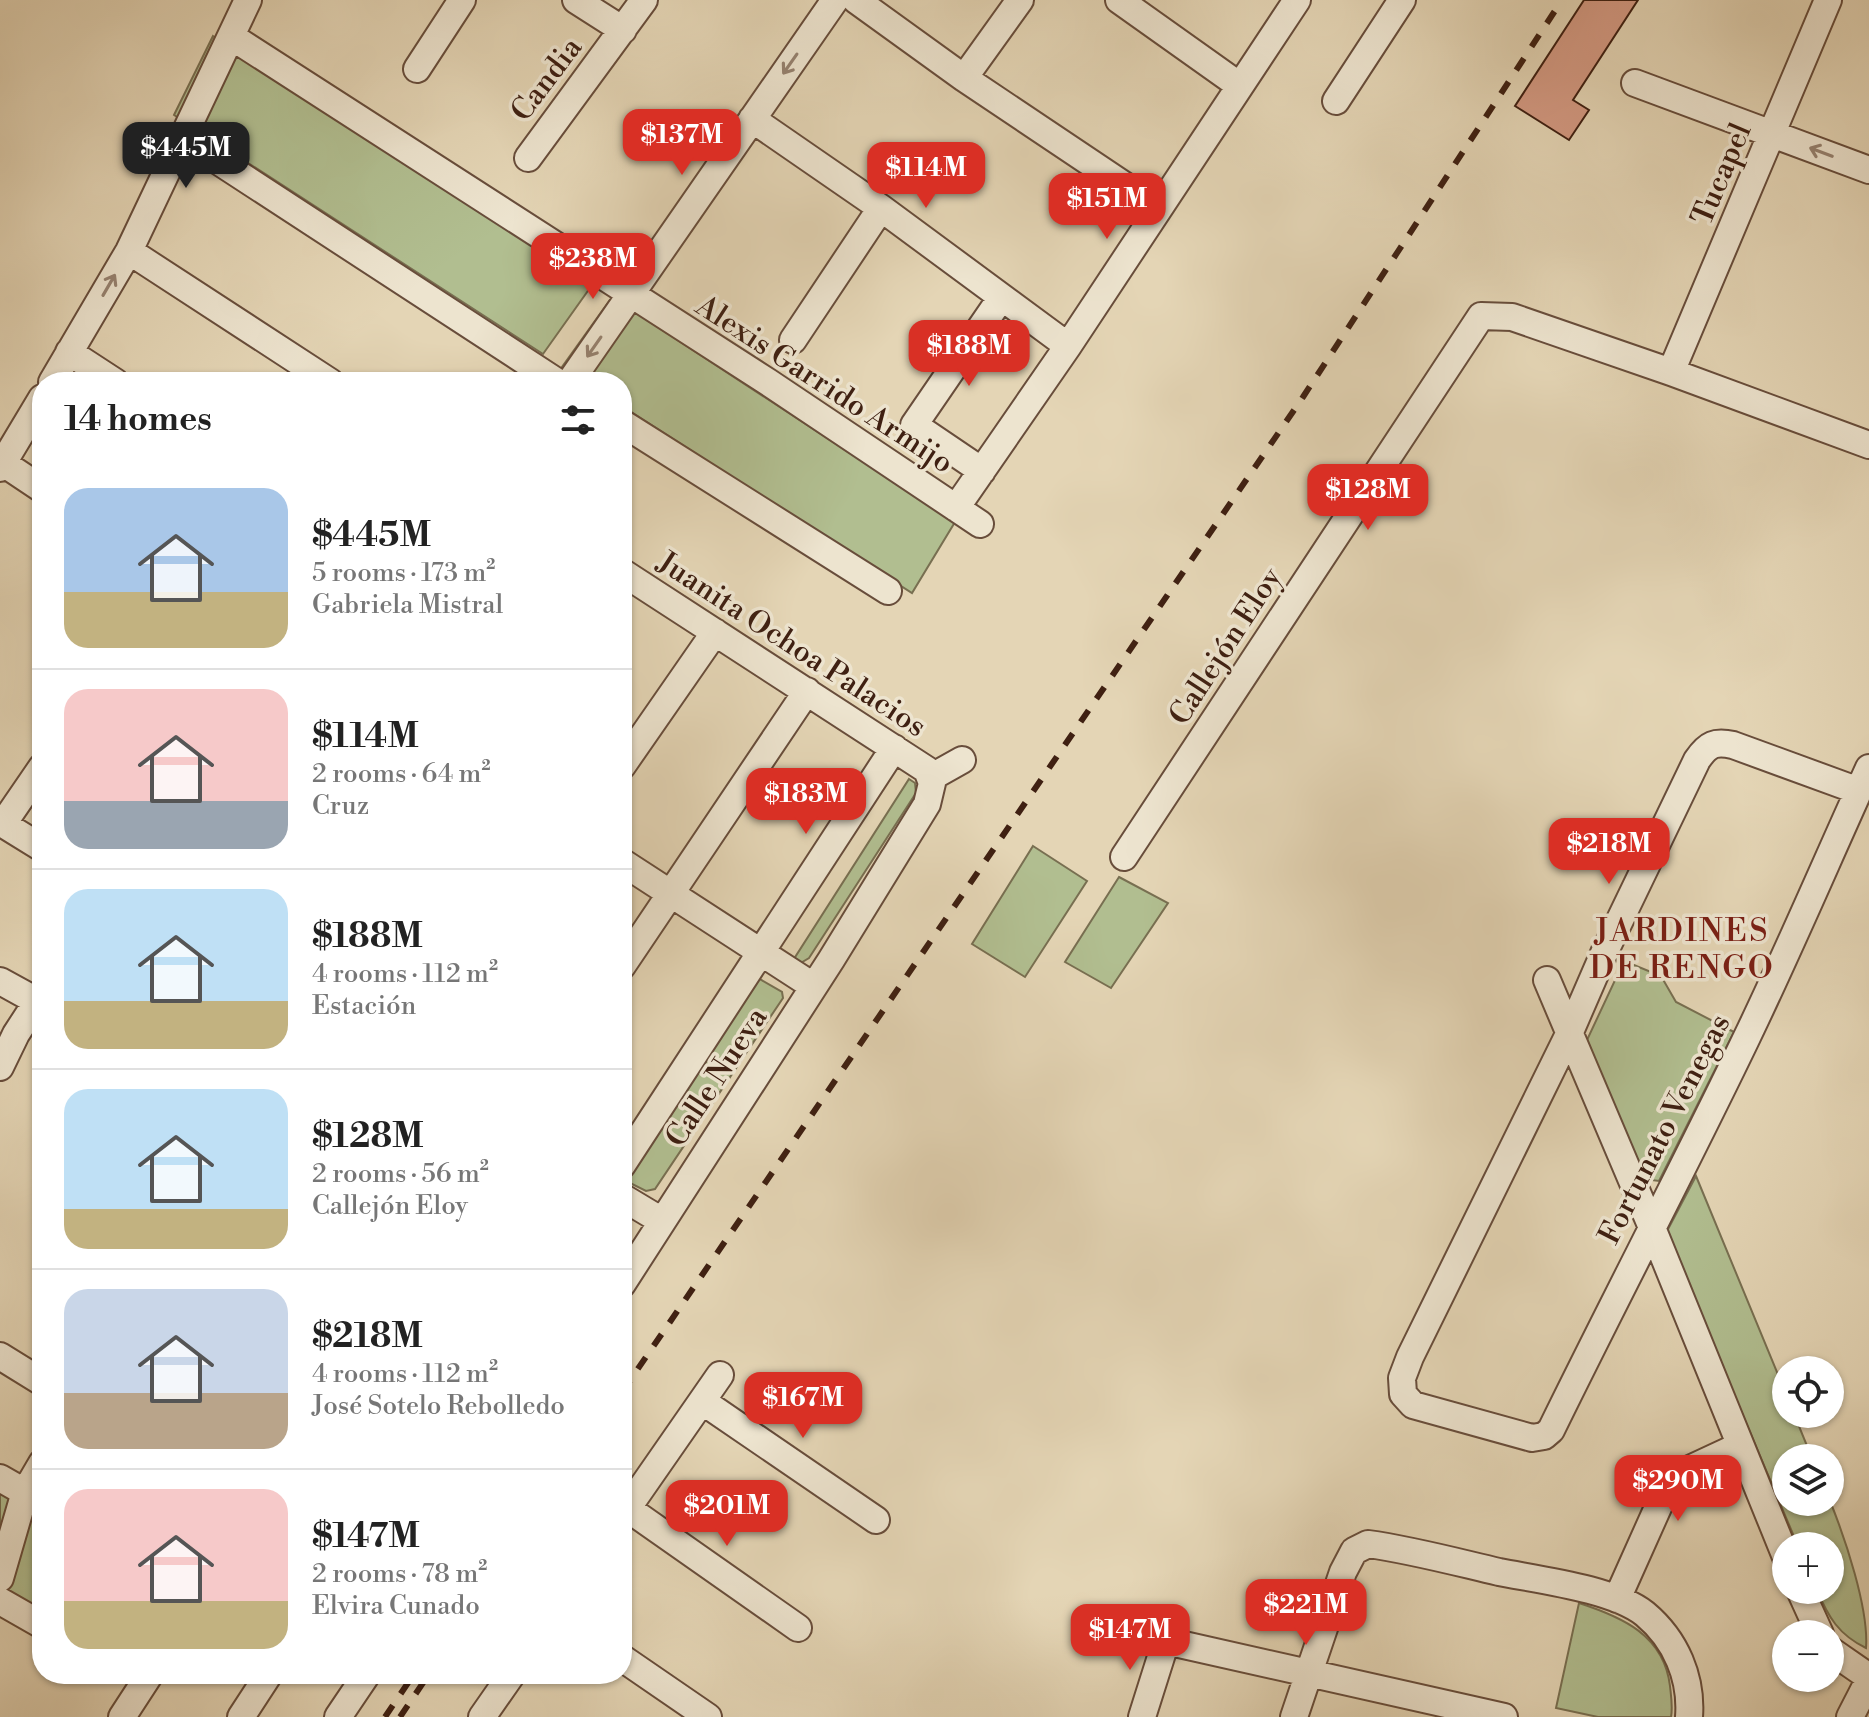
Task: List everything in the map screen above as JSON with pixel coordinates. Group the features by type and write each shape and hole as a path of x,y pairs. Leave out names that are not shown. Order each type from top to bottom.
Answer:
{"street":[{"path":"58,372 129,251 248,0"},
{"path":"417,69 462,0"},
{"path":"576,0 623,30"},
{"name":"Candia","path":"528,158 644,0"},
{"path":"577,372 835,0"},
{"path":"856,0 964,78 1158,208"},
{"path":"964,78 1020,0"},
{"path":"1119,0 1240,86"},
{"path":"956,508 1068,346 1297,0"},
{"path":"1336,101 1402,0"},
{"name":"Tucapel","path":"1671,372 1828,0"},
{"name":"Alexis Garrido Armijo","path":"232,37 768,382 980,524"},
{"path":"1635,83 1869,170"},
{"path":"752,119 881,208 1068,346"},
{"path":"183,138 542,372"},
{"path":"793,340 881,208"},
{"path":"129,251 315,372"},
{"path":"982,471 914,425 1001,298"},
{"name":"Callejón Eloy","path":"1124,857 1481,316 1512,317 1671,372"},
{"path":"69,352 100,372"},
{"path":"1671,372 1869,445"},
{"path":"32,415 1,466 32,483"},
{"path":"632,429 888,591"},
{"name":"Juanita Ochoa Palacios","path":"632,578 894,748 929,774"},
{"path":"632,752 715,632"},
{"path":"632,950 807,691"},
{"path":"1569,1034 1605,951 1697,760 1707,746 1719,742 1864,780"},
{"path":"632,1150 894,748"},
{"path":"929,774 962,760"},
{"name":"Calle Nueva","path":"632,1268 927,804 932,783 929,774"},
{"name":"Fortunato Venegas","path":"1569,1034 1402,1378 1403,1394 1413,1405 1532,1438 1544,1436 1551,1430 1629,1270 1653,1230 1748,1035 1864,780"},
{"path":"32,781 1,823 32,842"},
{"path":"632,869 813,986"},
{"path":"1547,980 1775,1532"},
{"path":"0,981 32,995"},
{"path":"0,1067 32,1013"},
{"path":"632,1203 662,1221"},
{"path":"0,1356 32,1376"},
{"path":"632,1502 720,1375"},
{"path":"702,1401 876,1520"},
{"path":"1617,1599 1668,1485 1681,1473 1739,1446"},
{"path":"0,1478 32,1496"},
{"path":"0,1578 32,1502"},
{"path":"632,1517 798,1628"},
{"path":"1294,1717 1343,1572 1354,1551 1368,1544 1617,1599 1645,1614 1676,1651 1690,1691 1689,1717"},
{"path":"0,1601 32,1619"},
{"path":"1098,1623 1504,1717"},
{"path":"1142,1717 1166,1641"},
{"path":"1844,1660 1869,1678 1850,1717"},
{"path":"632,1665 708,1717"},
{"path":"122,1717 137,1684"},
{"path":"241,1717 262,1684"},
{"path":"338,1717 360,1684"},
{"path":"483,1717 505,1684"}],"green space":[{"path":"213,36 597,278 543,354 174,115"},
{"path":"612,297 955,522 912,593 632,412 632,372 570,372 562,367"},
{"path":"909,779 915,783 916,793 809,958 799,964 792,962"},
{"path":"1033,846 1087,881 1025,977 972,944"},
{"path":"1119,877 1168,903 1111,988 1065,962"},
{"path":"1624,961 1661,976 1676,1002 1734,1032 1659,1181 1644,1179 1587,1040"},
{"path":"758,978 782,992 783,998 655,1189 646,1191 632,1184 632,1168"},
{"path":"1696,1176 1772,1360 1772,1428 1800,1428 1806,1444 1772,1444 1772,1484 1666,1233"},
{"path":"0,1493 32,1513 32,1609 0,1590"},
{"path":"1785,1516 1835,1516 1841,1532 1792,1532"},
{"path":"1844,1539 1860,1594 1866,1648 1844,1633 1844,1620 1830,1617 1823,1604 1844,1604"},
{"path":"1579,1603 1625,1622 1650,1641 1666,1668 1671,1717 1598,1717 1556,1708"}],"building":[{"path":"1584,0 1638,0 1573,100 1589,110 1569,140 1515,106"}],"railway":[{"path":"632,1377 1303,397 1562,0"},
{"path":"385,1717 407,1684"},
{"path":"400,1717 422,1684"}],"district":[{"name":"JARDINES DE RENGO","path":"1682,948"}]}
